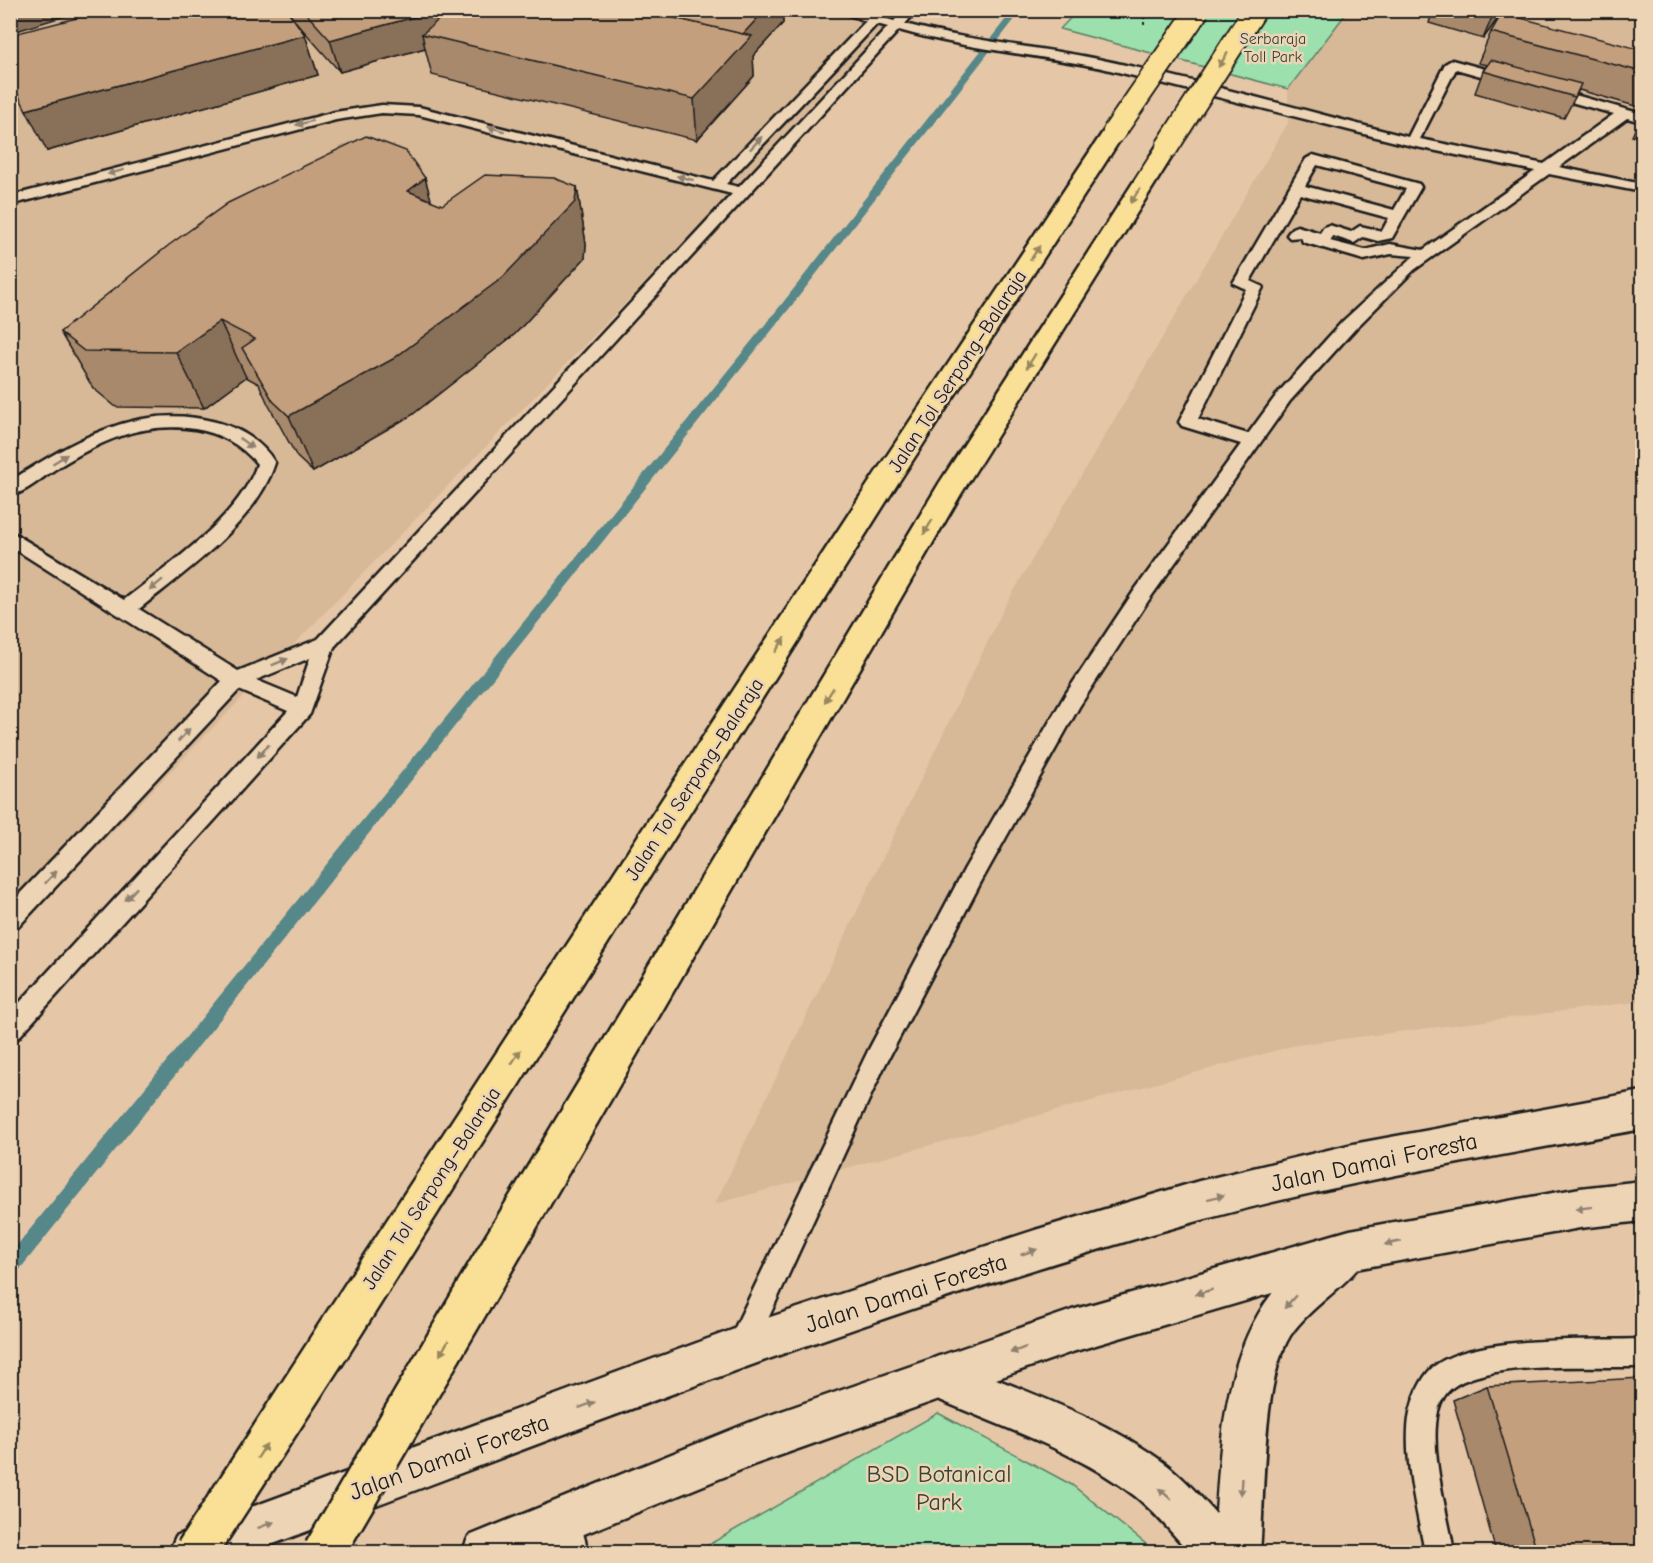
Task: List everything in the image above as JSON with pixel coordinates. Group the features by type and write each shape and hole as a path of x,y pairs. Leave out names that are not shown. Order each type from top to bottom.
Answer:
{"highway":[{"name":"Jalan Tol Serpong–Balaraja","path":"194,1552 325,1353 888,476 1114,132 1198,10"},
{"path":"324,1552 944,500 1254,10"}],"main road":[{"name":"Jalan Damai Foresta","path":"194,1552 740,1348 1035,1250 1198,1201 1365,1161 1642,1110"},
{"path":"485,1552 571,1536 753,1443 1072,1331 1350,1250 1580,1208 1642,1201"},
{"path":"1238,1552 1247,1409 1260,1358 1275,1325 1289,1302 1350,1250"},
{"path":"939,1378 1117,1457 1144,1476 1177,1505 1219,1552"}],"lane":[{"path":"841,10 938,37 1050,53 1412,142 1547,167 1642,188"},
{"path":"10,1030 303,708 325,644 911,10"},
{"path":"716,186 855,37 874,20"},
{"path":"1412,142 1452,64 1642,118"},
{"path":"10,201 334,116 382,109 404,109 459,120 741,192"},
{"path":"740,1348 876,1059 979,865 1072,702 1141,596 1284,397 1349,325 1409,267 1625,112"},
{"path":"1253,441 1188,422 1255,287 1240,283 1313,159 1414,187 1387,235 1378,236 1360,231 1354,238 1329,230 1324,239 1298,231 1295,235"},
{"path":"1295,188 1398,216"},
{"path":"1271,227 1351,253 1376,254 1390,249 1407,250 1426,255"},
{"path":"10,490 91,442 133,423 151,419 192,422 214,427 249,444 266,463 265,470 254,489 196,552 127,608"},
{"path":"10,537 127,608 236,680 303,708"},
{"path":"10,920 236,680 325,644"},
{"path":"1439,1552 1423,1438 1424,1413 1431,1392 1444,1376 1473,1365 1518,1358 1642,1353"}],"shaded area":[{"path":"11,11 924,11 737,188 11,936"},
{"path":"1348,11 1642,11 1642,1001 1296,1045 715,1204 1005,606 1288,123 1288,89"}],"green space":[{"name":"Serbaraja Toll Park","path":"1077,11 1348,11 1288,89 1060,29"},
{"name":"BSD Botanical Park","path":"938,1413 1072,1485 1156,1552 696,1552"}],"building":[{"path":"108,10 287,10 305,35 26,110 10,78 10,35"},
{"path":"303,10 440,10 330,40"},
{"path":"450,10 640,10 752,36 694,99 422,34"},
{"path":"640,10 765,10 743,34"},
{"path":"1467,10 1497,10 1492,17"},
{"path":"1502,13 1642,50 1642,72 1491,32"},
{"path":"1491,60 1581,84 1575,97 1483,71"},
{"path":"366,136 406,151 425,178 408,191 442,205 485,175 554,178 577,187 575,202 502,278 393,359 289,416 273,401 242,348 255,339 220,321 176,352 84,351 60,332 169,245 228,203"},
{"path":"1642,1378 1642,1552 1537,1552 1487,1386"}],"waterway":[{"path":"10,1268 785,307 1018,10"}]}
